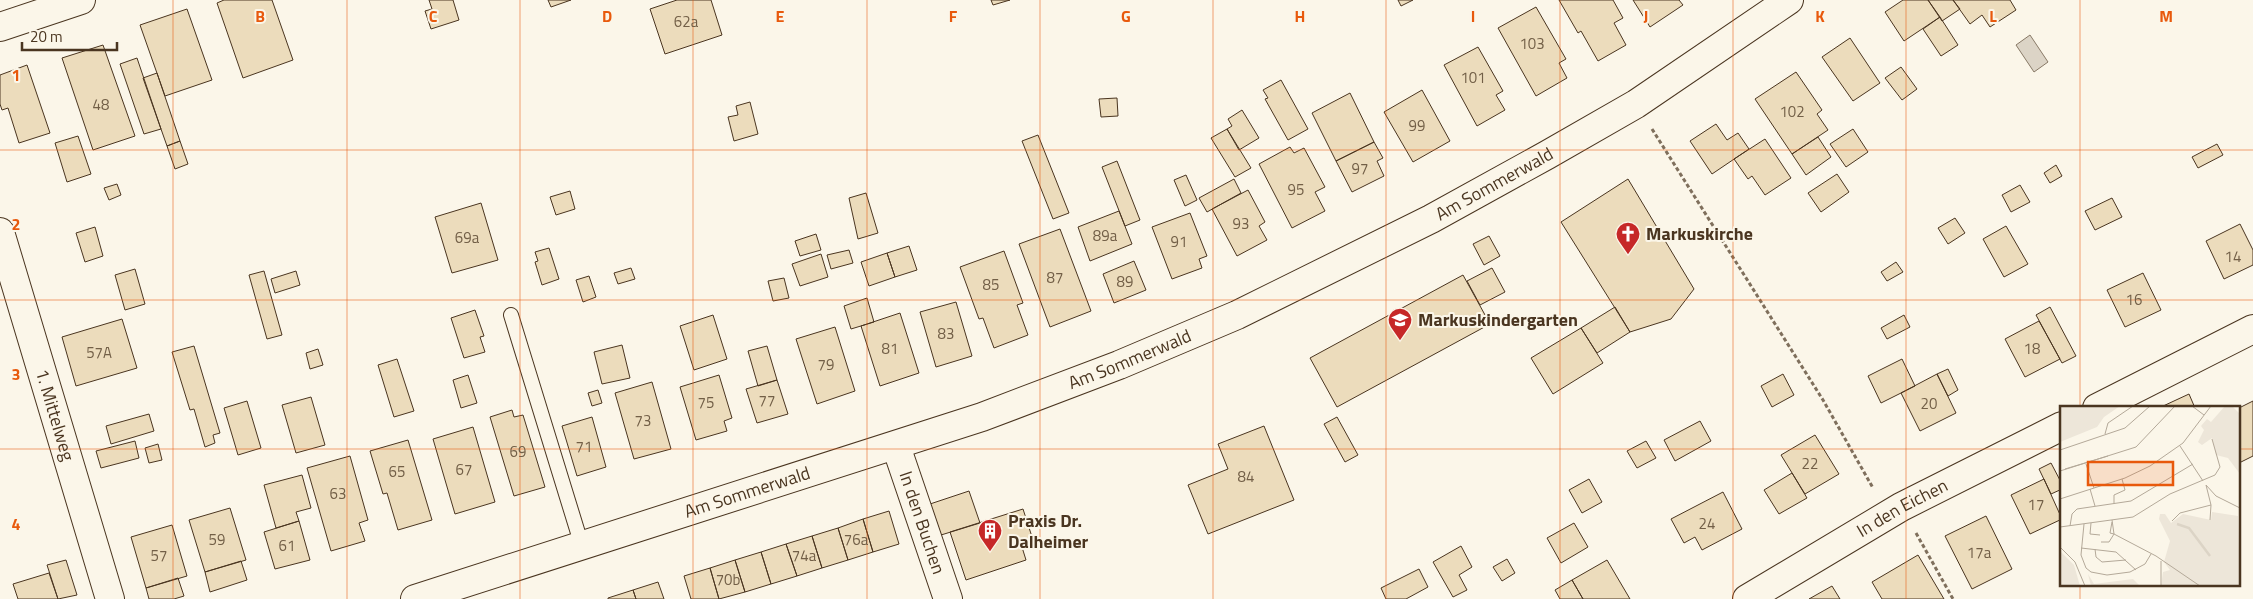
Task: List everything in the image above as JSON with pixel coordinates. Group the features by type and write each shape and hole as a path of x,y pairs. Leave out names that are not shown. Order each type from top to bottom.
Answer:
{"street":[{"path":"0,27 81,0"},
{"name":"Am Sommerwald","path":"415,599 982,417 1119,365 1237,315 1431,219 1636,104 1789,0"},
{"name":"1. Mittelweg","path":"0,232 110,599"},
{"path":"2101,406 2253,329"},
{"name":"In den Eichen","path":"1747,599 1894,511 2060,427"},
{"name":"In den Buchen","path":"896,446 948,599"}],"lane":[{"path":"511,315 582,546"}],"path":[{"path":"1636,104 1894,511 1953,599"}],"shaded area":[{"path":"2030,35 2048,62 2034,72 2016,45"}],"building":[{"path":"224,0 272,0 293,60 243,78 217,3"},
{"path":"429,0 453,0 459,20 431,29 425,11 432,9"},
{"path":"548,0 571,0 551,7"},
{"path":"677,0 711,0 722,35 665,54 650,9"},
{"path":"991,0 1010,0 993,5"},
{"path":"1398,0 1413,0 1401,6"},
{"path":"1559,0 1613,0 1623,18 1614,23 1626,45 1598,61 1581,31 1578,33"},
{"path":"1633,0 1679,0 1683,5 1650,27"},
{"path":"1903,0 1928,0 1940,17 1904,41 1885,12"},
{"path":"1928,0 1953,0 1960,9 1942,21"},
{"path":"1953,0 2010,0 2016,10 1990,27 1982,15 1970,24"},
{"path":"1536,7 1566,59 1559,63 1567,78 1536,96 1498,28"},
{"path":"187,9 212,80 165,96 140,25"},
{"path":"1940,17 1958,45 1941,56 1923,29"},
{"path":"1850,38 1880,83 1853,101 1822,57"},
{"path":"103,45 135,136 93,150 62,58"},
{"path":"1478,47 1503,91 1496,95 1505,110 1477,126 1444,65"},
{"path":"137,58 161,129 144,134 120,64"},
{"path":"27,65 50,133 19,143 8,108 2,110 0,104 0,75"},
{"path":"1901,67 1917,89 1902,100 1885,78"},
{"path":"1796,72 1822,110 1817,114 1828,130 1792,154 1755,99"},
{"path":"157,73 180,141 167,146 143,78"},
{"path":"1281,80 1308,129 1288,140 1265,99 1268,98 1263,90"},
{"path":"1422,90 1450,141 1413,162 1384,112"},
{"path":"1350,93 1374,142 1336,161 1312,113"},
{"path":"1117,98 1118,116 1101,117 1099,99"},
{"path":"750,102 758,134 734,141 728,117 738,115 736,106"},
{"path":"1242,110 1259,138 1239,150 1227,129 1232,126 1228,119"},
{"path":"1716,124 1727,140 1738,133 1749,149 1712,174 1690,141"},
{"path":"1227,129 1251,168 1235,177 1211,138"},
{"path":"1853,129 1868,152 1846,167 1830,144"},
{"path":"1038,135 1069,213 1053,219 1022,141"},
{"path":"78,136 91,174 67,182 55,143"},
{"path":"1818,137 1831,157 1806,175 1792,154"},
{"path":"1765,139 1791,178 1765,195 1752,176 1748,179 1734,159"},
{"path":"180,141 188,164 175,169 167,146"},
{"path":"1374,142 1383,158 1377,161 1384,176 1352,192 1336,161"},
{"path":"2217,144 2223,155 2198,168 2192,157"},
{"path":"1290,147 1294,153 1304,148 1325,187 1315,192 1325,211 1292,228 1259,164"},
{"path":"1117,161 1140,220 1125,226 1102,167"},
{"path":"2056,165 2062,176 2050,183 2044,173"},
{"path":"1837,174 1849,192 1821,212 1808,193"},
{"path":"1186,175 1197,200 1185,206 1174,180"},
{"path":"1234,179 1241,193 1207,212 1199,198"},
{"name":"Markuskirche","path":"1628,179 1694,289 1671,319 1630,332 1561,222"},
{"path":"117,184 121,195 109,200 104,188"},
{"path":"2020,185 2030,202 2011,212 2002,195"},
{"path":"1248,190 1265,222 1259,226 1267,240 1237,256 1212,209"},
{"path":"570,191 575,209 556,215 550,197"},
{"path":"866,193 878,233 858,239 849,198"},
{"path":"2112,198 2122,217 2095,230 2085,211"},
{"path":"481,203 498,260 452,273 435,217"},
{"path":"1119,211 1132,244 1090,261 1078,227"},
{"path":"1190,213 1207,256 1199,259 1202,268 1172,279 1152,227"},
{"path":"1955,218 1965,233 1948,244 1938,228"},
{"path":"2240,224 2253,250 2253,265 2224,279 2206,241"},
{"path":"2006,226 2028,264 2004,277 1983,239"},
{"path":"95,227 103,256 85,262 76,233"},
{"path":"1060,229 1091,311 1050,327 1019,244"},
{"path":"816,234 821,250 800,256 795,241"},
{"path":"1489,236 1500,256 1484,265 1473,244"},
{"path":"909,246 917,270 895,277 887,253"},
{"path":"549,248 559,279 542,285 535,262 538,261 535,252"},
{"path":"849,250 853,263 831,269 827,255"},
{"path":"1004,251 1023,303 1017,305 1028,335 994,348 983,318 979,319 960,267"},
{"path":"887,253 895,277 869,286 861,262"},
{"path":"821,254 828,277 800,286 792,264"},
{"path":"1134,261 1146,290 1114,303 1103,274"},
{"path":"1896,262 1903,272 1887,281 1881,272"},
{"path":"631,268 635,279 618,284 614,273"},
{"path":"1492,268 1505,292 1480,305 1467,281"},
{"path":"135,269 145,304 125,310 115,275"},
{"path":"264,271 282,335 267,339 249,275"},
{"path":"296,271 300,285 275,293 271,279"},
{"path":"2143,273 2161,310 2125,327 2107,290"},
{"name":"Markuskindergarten","path":"1463,275 1490,324 1337,407 1310,358"},
{"path":"589,276 596,297 583,302 576,280"},
{"path":"784,278 789,298 773,301 768,281"},
{"path":"867,298 874,322 851,329 844,306"},
{"path":"956,302 972,356 936,367 920,312"},
{"path":"1615,307 1630,332 1597,353 1581,328"},
{"path":"2050,307 2076,356 2062,363 2036,315"},
{"path":"475,310 484,336 480,337 485,352 464,358 451,318"},
{"path":"900,313 919,373 880,386 861,326"},
{"path":"713,315 727,359 694,370 680,326"},
{"path":"1904,315 1910,327 1887,339 1881,328"},
{"path":"122,319 137,368 76,386 62,337"},
{"path":"2039,321 2060,359 2025,377 2005,339"},
{"path":"835,327 855,391 817,404 796,339"},
{"path":"1581,328 1603,363 1553,394 1531,358"},
{"path":"622,345 630,378 602,384 594,352"},
{"path":"194,346 220,433 213,435 215,443 205,447 194,409 190,410 172,352"},
{"path":"767,346 777,380 758,386 748,351"},
{"path":"318,349 323,365 310,369 306,353"},
{"path":"397,359 414,411 394,417 378,365"},
{"path":"1902,359 1915,386 1881,403 1868,376"},
{"path":"1948,369 1958,390 1948,396 1937,374"},
{"path":"1783,374 1794,395 1772,407 1761,386"},
{"path":"1937,374 1956,413 1920,431 1901,393"},
{"path":"468,375 477,403 461,408 453,380"},
{"path":"719,375 732,418 724,421 727,431 696,440 680,387"},
{"path":"777,380 788,414 757,423 746,389"},
{"path":"652,382 671,449 634,459 615,393"},
{"path":"598,390 602,403 592,406 588,393"},
{"path":"2189,394 2194,406 2163,406"},
{"path":"311,397 325,445 296,453 282,405"},
{"path":"247,401 261,448 238,455 224,408"},
{"path":"2253,401 2253,456 2240,462 2240,408"},
{"path":"512,410 514,417 523,415 545,487 514,496 490,417"},
{"path":"149,414 154,431 111,444 106,426"},
{"path":"592,417 606,467 577,476 562,426"},
{"path":"1337,417 1358,455 1345,462 1324,424"},
{"path":"1700,421 1711,441 1675,461 1664,440"},
{"path":"1264,426 1294,500 1208,534 1188,485 1228,469 1218,444"},
{"path":"473,427 495,502 455,514 433,439"},
{"path":"1815,435 1839,474 1805,494 1781,455"},
{"path":"408,440 432,520 398,530 387,493 383,494 370,451"},
{"path":"135,441 139,458 101,468 96,451"},
{"path":"1646,441 1656,458 1637,468 1627,451"},
{"path":"158,444 162,460 149,463 145,448"},
{"path":"350,456 368,520 359,523 365,541 331,551 307,468"},
{"path":"2051,463 2060,480 2060,490 2051,494 2039,469"},
{"path":"1792,473 1807,498 1779,514 1764,490"},
{"path":"302,475 311,508 296,512 299,521 276,528 264,485"},
{"path":"1589,479 1602,502 1582,513 1569,490"},
{"path":"2044,479 2060,515 2060,520 2030,534 2011,495"},
{"path":"969,491 980,523 941,535 930,504"},
{"path":"1723,492 1742,529 1702,550 1695,537 1684,543 1671,519"},
{"path":"230,508 246,560 205,572 189,520"},
{"name":"Praxis Dr. Dalheimer","path":"1023,509 1033,540 1021,544 1026,560 966,580 950,532"},
{"path":"889,511 899,544 873,552 863,519"},
{"path":"1986,516 2012,569 1972,589 1945,536"},
{"path":"863,519 873,552 848,560 838,528"},
{"path":"299,521 310,560 275,569 264,532"},
{"path":"1574,523 1588,547 1561,563 1547,538"},
{"path":"172,525 187,576 146,588 131,537"},
{"path":"838,528 848,560 822,568 812,536"},
{"path":"812,536 822,568 797,576 786,544"},
{"path":"786,544 797,576 771,584 761,552"},
{"path":"1461,546 1472,567 1459,575 1467,590 1453,597 1433,562"},
{"path":"761,552 771,584 745,592 735,560"},
{"path":"1918,555 1944,599 1882,599 1872,582"},
{"path":"1507,559 1515,573 1502,581 1493,567"},
{"path":"66,560 77,595 58,599 47,565"},
{"path":"735,560 745,592 719,599 710,568"},
{"path":"1607,560 1630,599 1583,599 1572,580"},
{"path":"241,561 247,580 210,592 205,572"},
{"path":"710,568 719,599 691,599 684,576"},
{"path":"1419,569 1428,587 1406,599 1386,599 1381,588"},
{"path":"49,573 58,599 18,599 13,584"},
{"path":"178,578 184,596 174,599 149,599 146,588"},
{"path":"1572,580 1583,599 1560,599 1555,590"},
{"path":"658,582 664,599 636,599 633,590"},
{"path":"1832,586 1840,599 1809,599"},
{"path":"633,590 636,599 608,599 608,598"}],"place":[{"name":"Markuskirche","path":"1628,255"},
{"name":"Markuskindergarten","path":"1400,341"},
{"name":"Praxis Dr. Dalheimer","path":"990,552"}]}
